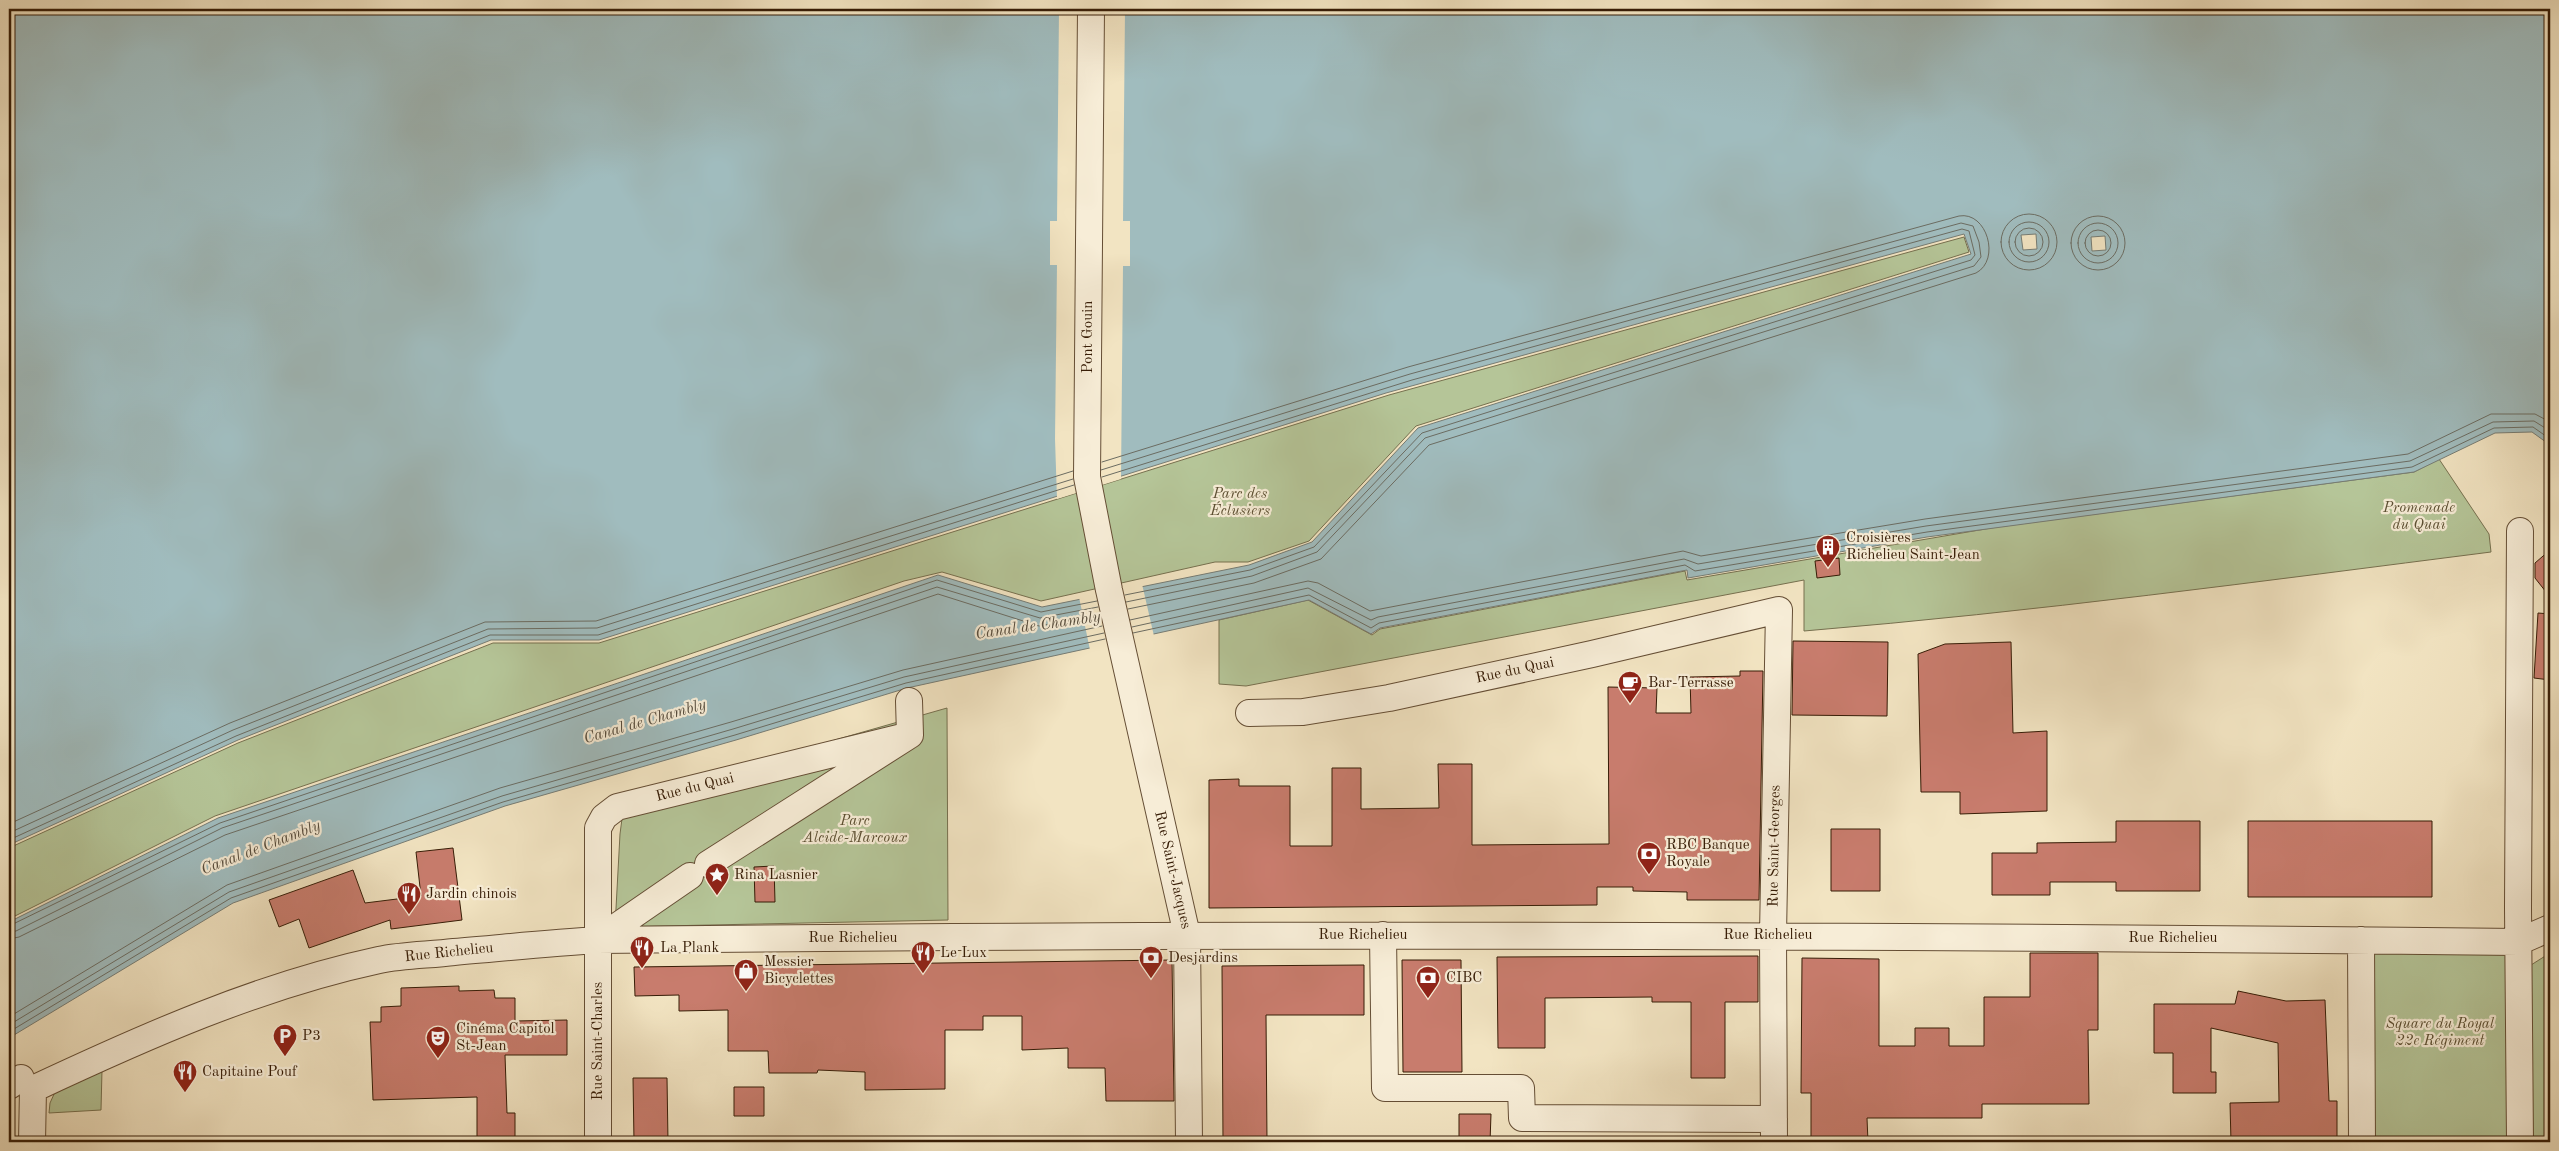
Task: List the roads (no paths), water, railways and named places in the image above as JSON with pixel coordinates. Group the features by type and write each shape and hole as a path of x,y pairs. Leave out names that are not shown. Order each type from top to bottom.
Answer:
{"street":[{"name":"Pont Gouin","path":"1090,9 1087,477 1125,662"},
{"path":"2520,531 2518,942 2520,1142"},
{"name":"Rue du Quai","path":"1249,713 1303,712 1389,698 1592,654 1778,610"},
{"name":"Rue Saint-Georges","path":"1774,1131 1773,935 1778,610"},
{"name":"Rue Saint-Jacques","path":"1125,662 1187,935 1190,1142"},
{"path":"597,940 699,870 910,735 909,700"},
{"name":"Rue du Quai","path":"597,940 598,828 604,817 617,807 910,735"},
{"path":"2518,942 2550,928"},
{"name":"Rue Richelieu","path":"21,1084 149,1035 322,974 381,960 597,940 1187,935 1773,935 2518,942"},
{"path":"1383,935 1386,1088 1521,1088 1522,1118 1774,1131"},
{"name":"Rue Saint-Charles","path":"597,940 598,1142"},
{"path":"2361,940 2362,1142"},
{"path":"21,1084 32,1142"}],"water":[{"name":"Canal de Chambly","path":"9,9 2550,9 2550,445 2532,432 2495,433 2414,472 1927,537 1688,578 1687,570 1380,628 1371,634 1309,600 907,688 736,740 505,806 233,903 9,1038 9,922 218,818 938,575 1042,607 1249,565 1312,542 1418,428 1971,254 1964,234 1386,393 599,640 491,640 238,740 9,845","holes":["2036,234 2037,249 2023,250 2021,235","2105,236 2106,250 2092,251 2091,237"]}],"place":[{"name":"Croisières Richelieu Saint-Jean","path":"1828,568"},
{"name":"Bar-Terrasse","path":"1630,704"},
{"name":"RBC Banque Royale","path":"1649,875"},
{"name":"Rina Lasnier","path":"717,896"},
{"name":"Jardin chinois","path":"409,915"},
{"name":"La Plank","path":"642,969"},
{"name":"Le Lux","path":"923,974"},
{"name":"Desjardins","path":"1151,979"},
{"name":"Messier Bicyclettes","path":"746,992"},
{"name":"CIBC","path":"1428,999"},
{"name":"P3","path":"285,1057"},
{"name":"Cinéma Capitol St-Jean","path":"438,1059"},
{"name":"Capitaine Pouf","path":"185,1093"}],"park label":[{"name":"Parc des Éclusiers","path":"1240,502"},
{"name":"Promenade du Quai","path":"2419,516"},
{"name":"Parc Alcide-Marcoux","path":"855,830"},
{"name":"Square du Royal 22e Régiment","path":"2440,1032"}]}
